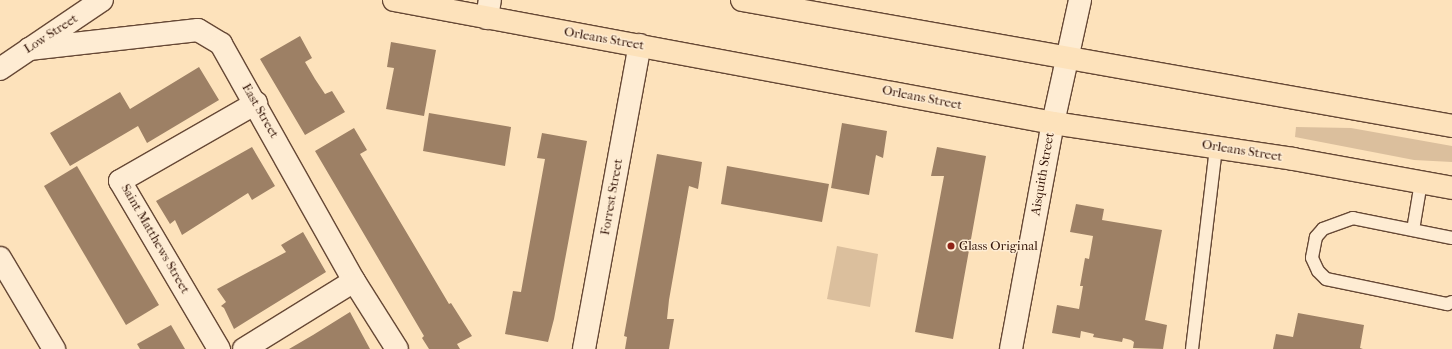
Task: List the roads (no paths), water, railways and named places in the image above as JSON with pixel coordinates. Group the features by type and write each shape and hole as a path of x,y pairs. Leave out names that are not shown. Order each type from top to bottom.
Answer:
{"main road":[{"name":"Orleans Street","path":"394,0 488,9 640,45 1053,123 1216,147 1452,188"},
{"path":"742,0 1068,60 1452,126"}],"street":[{"name":"Low Street","path":"0,68 102,0"},
{"name":"Aisquith Street","path":"1011,349 1053,123 1080,0"},
{"name":"East Street","path":"29,49 198,30 220,44 256,103 354,281 397,349"},
{"name":"Forrest Street","path":"584,349 640,45"},
{"name":"Saint Matthews Street","path":"219,349 120,181 256,103"},
{"path":"0,258 54,349"},
{"path":"244,349 354,281"}],"lane":[{"path":"1192,349 1216,147"},
{"path":"1413,230 1421,182"},
{"path":"1452,238 1353,218 1323,229 1316,237 1312,258 1318,271 1326,279 1447,304 1452,302"}],"place":[{"name":"Glass Original","path":"951,246"}]}
